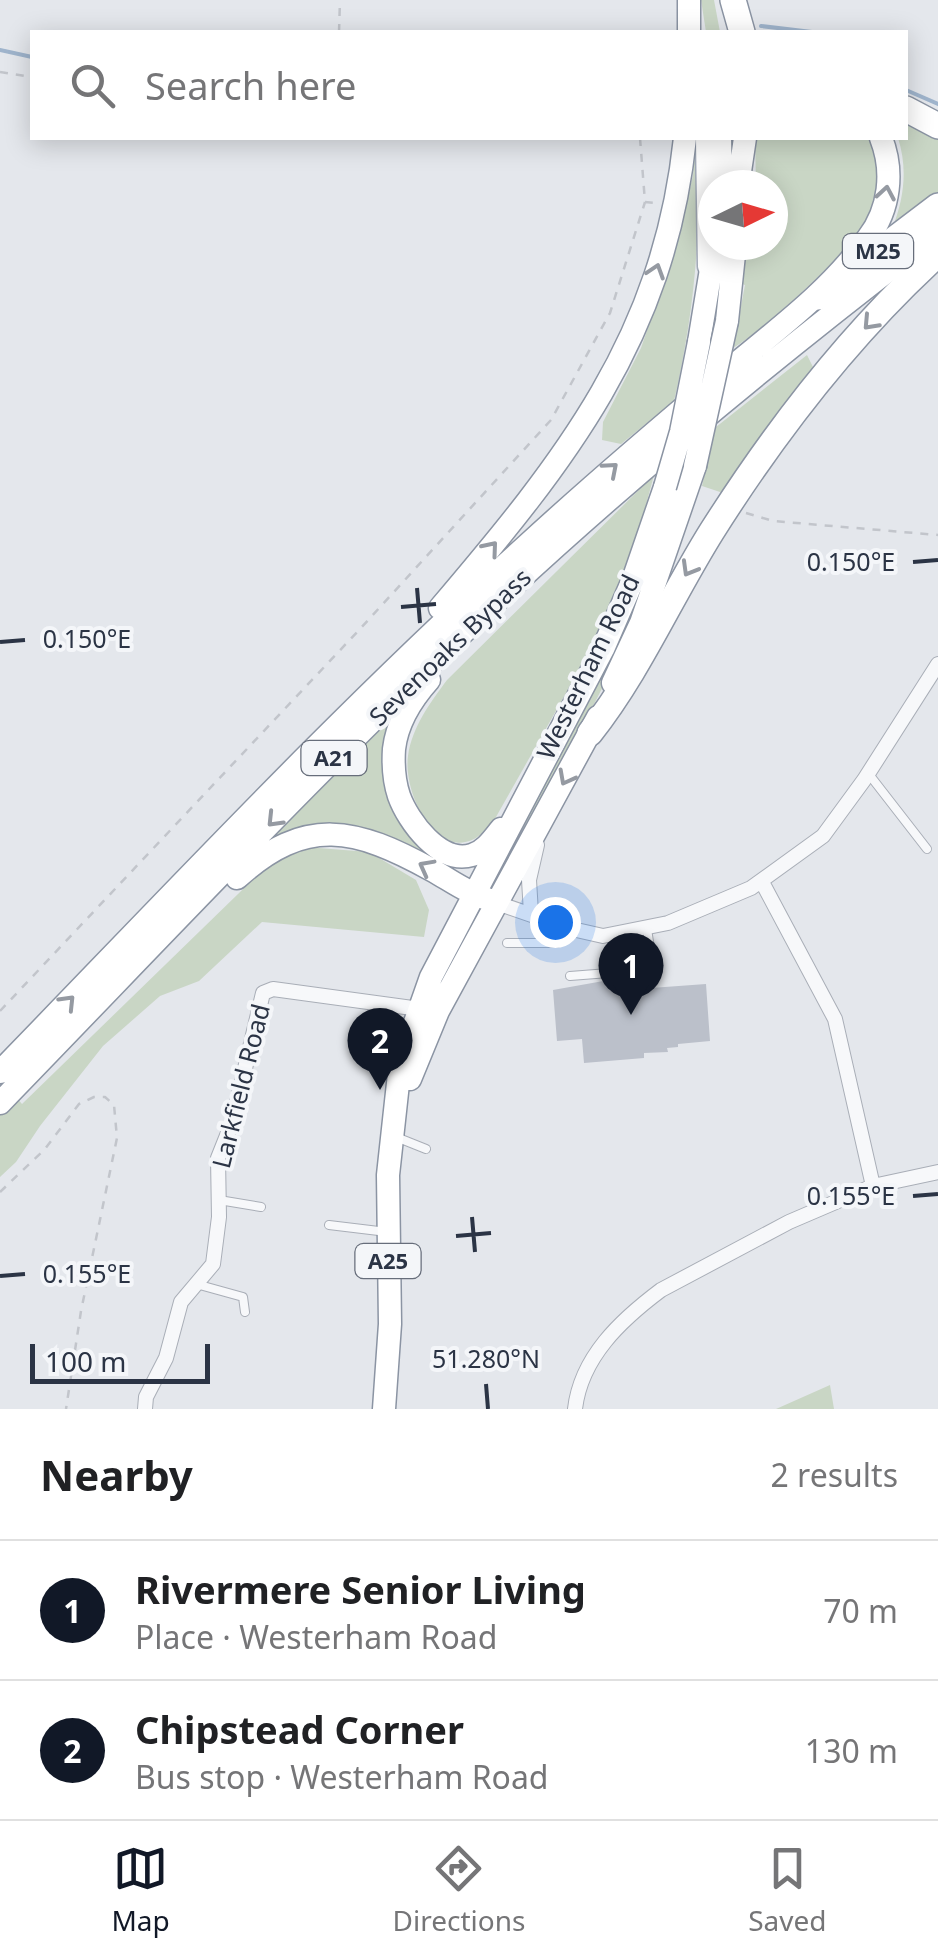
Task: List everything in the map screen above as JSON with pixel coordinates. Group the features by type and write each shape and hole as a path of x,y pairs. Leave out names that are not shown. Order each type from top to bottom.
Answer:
{"highway":[{"path":"733,0 741,30"},
{"path":"908,110 938,126"},
{"name":"M25","path":"818,298 938,206"},
{"path":"590,733 622,689 728,506 789,420 835,361 938,254"}],"main road":[{"path":"689,30 690,0"},
{"path":"690,0 697,30"},
{"path":"723,0 729,30"},
{"path":"360,702 512,523 563,458 601,396 631,340 657,271 676,204 685,140"},
{"name":"Westerham Road","path":"384,1409 390,1324 387,1232 400,1065 486,899 521,802 602,648 633,580 665,486 681,432 710,280 706,140"},
{"path":"721,140 729,170"},
{"path":"734,170 741,140"},
{"name":"Sevenoaks Bypass","path":"0,1072 360,702 591,487 818,298 869,238 883,212 889,172 882,140"},
{"name":"Sevenoaks Bypass","path":"0,1103 369,724 544,557 740,388 938,232"},
{"path":"710,280 713,260"},
{"name":"Westerham Road","path":"486,899 542,824 641,623 694,466 727,321 733,260"},
{"path":"521,802 480,852 462,857 449,854 410,820 396,787 394,750 404,716 422,689 544,557"},
{"path":"132,967 181,932 258,860 305,836 340,833 363,838 486,899"}],"street":[{"path":"486,899 604,936 647,929 762,882 824,836 938,664"},
{"path":"531,913 529,880 542,824"},
{"path":"762,882 835,1019 873,1186"},
{"name":"Larkfield Road","path":"146,1403 166,1358 181,1302 213,1264 218,1158 232,1124 263,993 272,989 428,1009"},
{"path":"575,1409 581,1377 594,1355 661,1290 789,1222 873,1186 938,1172"}],"lane":[{"path":"868,773 927,849"},
{"path":"507,944 557,943 572,929"},
{"path":"570,976 647,970 647,929"},
{"path":"393,1125 426,1149"},
{"path":"219,1200 261,1207"},
{"path":"329,1224 387,1232"},
{"path":"196,1284 243,1297 246,1312"}],"path":[{"path":"339,30 340,0"},
{"path":"0,72 30,77"},
{"path":"0,1011 360,630 551,420 610,313 646,202"},
{"path":"728,506 773,521 938,535"},
{"path":"0,1192 45,1148 79,1104 105,1097 114,1105 117,1138 66,1409"}],"green space":[{"path":"701,0 714,0 720,30 706,30"},
{"path":"908,123 938,140 938,195 892,229 903,184 898,140 908,140"},
{"path":"696,140 695,270 674,401 621,444 602,440 603,422 641,348 679,237 693,175"},
{"path":"755,140 872,140 879,189 868,221 789,304 733,348 745,285 739,283 743,260 788,260 788,170 756,170"},
{"path":"807,355 813,367 723,493 702,486 716,427"},
{"path":"654,475 632,557 600,633 492,824 474,839 459,843 445,839 423,817 410,785 408,756 423,716 447,680"},
{"path":"672,492 626,641 496,878 492,876"},
{"path":"403,703 384,768 440,863 372,831 331,824 285,834 259,846"},
{"path":"306,847 369,852 416,880 429,910 424,937 262,922 199,981 160,996 103,1046 16,1162 0,1177 0,1078 22,1104 272,861"},
{"path":"830,1385 834,1409 776,1409"}],"building":[{"path":"609,980 610,991 706,984 710,1041 678,1044 667,1048 668,1052 644,1053 644,1058 584,1063 582,1039 557,1041 553,990"}],"waterway":[{"path":"761,26 795,30"},
{"path":"0,50 30,57"},
{"path":"908,91 938,104"}],"place":[{"name":"Rivermere Senior Living","path":"631,1015"},
{"name":"Chipstead Corner","path":"380,1090"}]}
